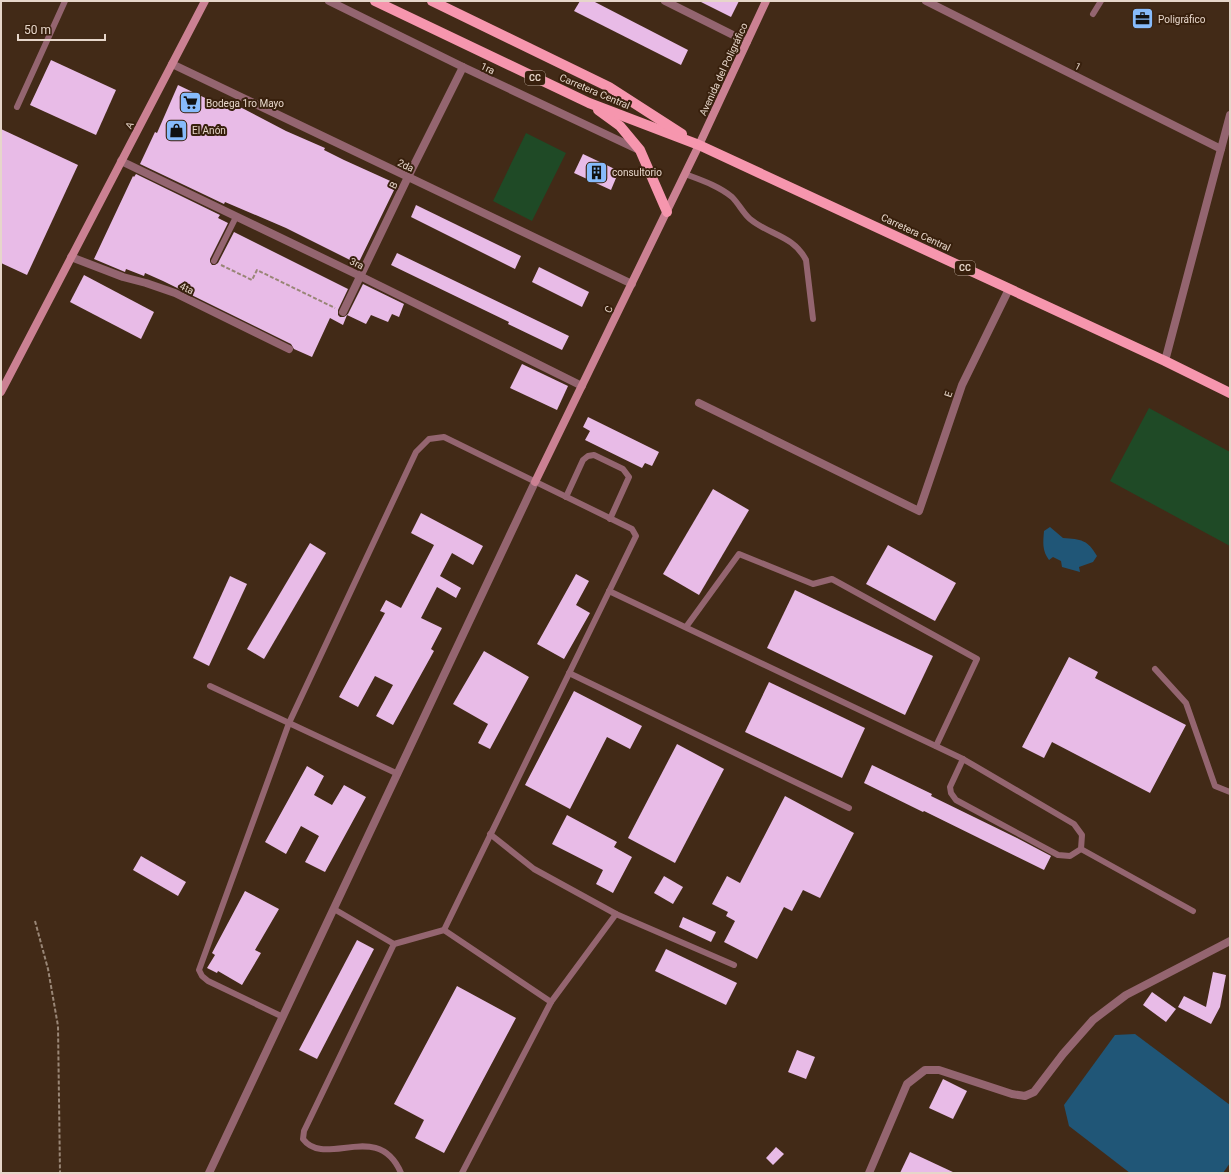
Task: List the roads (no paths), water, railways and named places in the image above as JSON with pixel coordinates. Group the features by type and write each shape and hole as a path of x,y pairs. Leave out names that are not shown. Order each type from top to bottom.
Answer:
{"main road":[{"name":"Carretera Central","path":"375,1 589,103 699,145 1165,361 1230,393"},
{"name":"Carretera Central","path":"432,1 609,87 699,145"},
{"path":"589,103 620,126 640,150 667,212"}],"street":[{"name":"A","path":"1,392 204,1"},
{"name":"1ra","path":"329,1 463,67 640,150"},
{"path":"665,1 747,42"},
{"name":"Avenida del Poligráfico","path":"699,145 766,1"},
{"name":"1","path":"926,1 1221,148"},
{"name":"2da","path":"172,64 632,284"},
{"name":"B","path":"343,312 463,67"},
{"path":"1165,361 1230,115"},
{"name":"C","path":"536,482 699,145"},
{"name":"3ra","path":"121,161 360,276 582,386"},
{"name":"4ta","path":"71,257 123,277 146,282 175,293 288,349"},
{"name":"E","path":"699,403 919,511 962,385 1009,289"},
{"path":"209,1173 536,482"},
{"path":"869,1173 907,1084 918,1074 925,1070 939,1070 1012,1094 1025,1096 1034,1092 1062,1054 1093,1020 1126,995 1230,941"}],"lane":[{"path":"17,107 65,1"},
{"path":"1093,14 1101,1"},
{"path":"685,174 718,187 733,198 750,219 794,244 801,251 806,260 813,319"},
{"path":"214,261 236,217"},
{"path":"283,1017 208,981 202,976 199,970 289,723 416,452 429,440 444,437 632,529 636,536 444,930 394,944 334,909"},
{"path":"566,497 583,460 588,456 594,456 623,469 629,477 610,519"},
{"path":"686,627 739,554 813,584 832,579 977,659 936,746"},
{"path":"610,590 963,759 1074,824 1082,835 1081,849"},
{"path":"1155,670 1186,703 1215,786 1230,792"},
{"path":"569,673 849,808"},
{"path":"210,686 398,774"},
{"path":"963,759 950,787 951,793 956,800 1058,855 1070,856 1081,849"},
{"path":"490,834 534,869 616,914 734,965"},
{"path":"1081,849 1193,911"},
{"path":"462,1173 550,1002 616,914"},
{"path":"444,930 550,1002"},
{"path":"394,944 304,1130 303,1139 308,1145 317,1149 371,1146 384,1151 398,1165 401,1173"}],"water":[{"path":"1050,527 1063,538 1083,541 1087,544 1097,556 1093,562 1079,567 1080,572 1062,567 1061,561 1053,557 1049,560 1044,550 1043,539 1044,531"},
{"path":"1135,1034 1230,1105 1230,1163 1223,1173 1130,1173 1069,1126 1064,1105 1115,1035"}],"place":[{"name":"Poligráfico","path":"1143,19"},
{"name":"Bodega 1ro Mayo","path":"190,103"},
{"name":"El Anón","path":"176,130"},
{"name":"consultorio","path":"597,172"}]}
